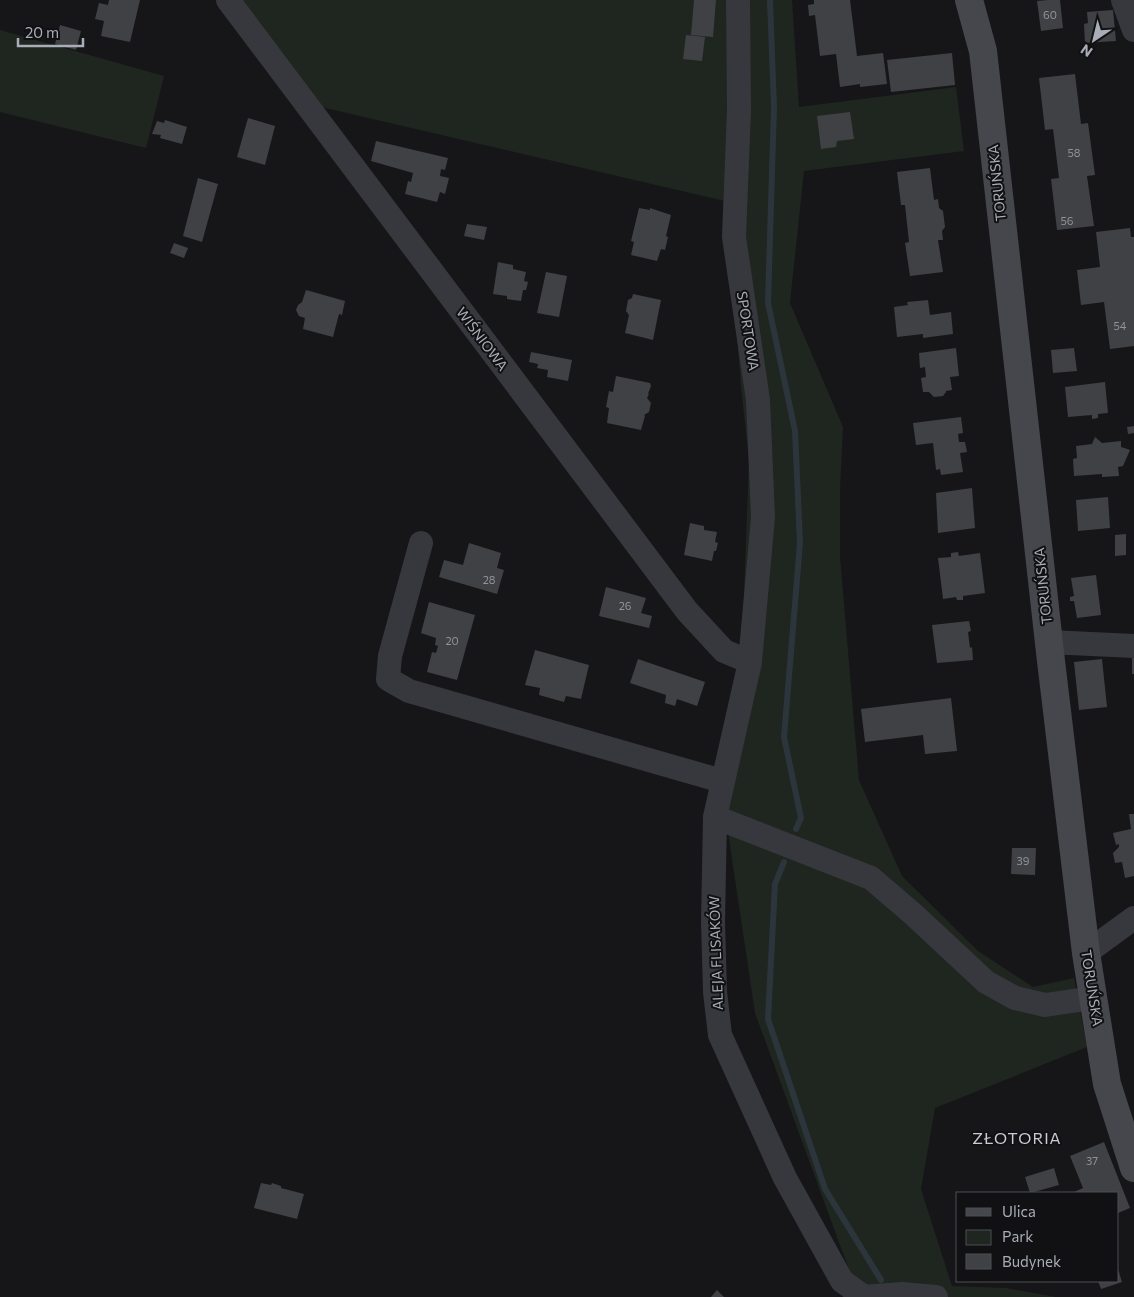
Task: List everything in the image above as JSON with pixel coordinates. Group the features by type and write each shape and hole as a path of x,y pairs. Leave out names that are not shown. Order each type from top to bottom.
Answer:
{"main road":[{"name":"TORUŃSKA","path":"969,0 982,51 1086,953 1107,1084 1134,1168"}],"street":[{"name":"WIŚNIOWA","path":"228,0 687,611 724,651 750,662"},
{"name":"SPORTOWA","path":"738,0 739,110 734,237 758,400 763,517 750,662"},
{"path":"1124,0 1134,30"},
{"path":"421,543 390,656 388,679 409,691 722,781"},
{"path":"1049,642 1134,646"},
{"name":"ALEJA FLISAKÓW","path":"750,662 715,817 713,922 715,992 720,1035 785,1178 814,1232 842,1281 864,1297"},
{"path":"715,817 871,878 986,982 1015,998 1045,1006 1093,998"},
{"path":"1086,953 1134,918"},
{"path":"864,1297 902,1294 936,1297"}],"green space":[{"path":"240,0 792,0 799,107 956,87 964,151 804,171 790,303 843,427 840,489 840,557 859,780 902,876 978,951 1033,987 1074,978 1087,1047 935,1108 921,1189 952,1286 1006,1288 1056,1297 859,1297 755,1013 725,812 742,647 749,461 734,298 746,206 317,106"},
{"path":"0,30 164,76 146,148 0,112"}],"building":[{"path":"109,0 140,0 130,42 101,36 104,21 95,19 99,3 108,5"},
{"path":"694,0 716,0 713,37 691,35"},
{"path":"814,0 850,0 857,56 883,53 887,84 860,87 860,84 840,87 836,54 820,56 815,15 809,16 808,5 814,4"},
{"path":"1060,0 1063,28 1041,31 1037,1"},
{"path":"1113,10 1116,41 1085,43 1084,24 1088,23 1087,12"},
{"path":"60,25 81,31 76,50 55,44"},
{"path":"686,35 705,37 702,61 683,59"},
{"path":"952,53 955,85 891,92 887,60"},
{"path":"1075,74 1081,124 1088,123 1095,175 1087,176 1094,226 1057,230 1051,179 1059,178 1053,129 1045,130 1039,78"},
{"path":"850,112 854,139 837,141 836,147 821,149 817,116"},
{"path":"248,118 275,126 265,165 237,157"},
{"path":"165,120 187,127 182,144 160,138 161,135 152,134 157,121 164,123"},
{"path":"376,141 448,158 445,170 441,169 440,176 449,178 445,194 440,192 437,202 405,194 408,181 411,182 413,173 371,161"},
{"path":"930,168 934,200 938,199 939,208 943,211 945,227 942,231 943,240 938,240 943,272 910,276 905,243 909,242 905,205 901,205 897,172"},
{"path":"198,178 218,184 202,242 183,236"},
{"path":"639,208 650,210 650,208 671,215 665,250 661,249 657,261 631,255 634,242 631,241"},
{"path":"467,224 487,227 484,240 464,236"},
{"path":"1130,228 1131,237 1134,237 1134,346 1110,349 1104,302 1081,305 1077,270 1100,267 1096,232"},
{"path":"174,243 188,248 184,258 170,253"},
{"path":"498,262 513,265 513,269 526,272 524,281 528,282 526,290 523,290 521,301 493,294"},
{"path":"546,272 567,276 559,317 537,313"},
{"path":"306,290 345,301 342,315 339,314 333,337 303,329 305,318 299,316 296,310 302,302"},
{"path":"633,294 661,300 653,340 625,333 629,315 626,311 628,300 632,298"},
{"path":"928,300 930,315 951,312 953,334 923,338 923,334 897,337 894,307 908,305 907,302"},
{"path":"956,348 959,376 950,377 952,390 946,391 943,396 934,397 929,392 923,392 921,378 926,377 925,367 920,368 919,353"},
{"path":"1074,348 1077,371 1053,373 1051,350"},
{"path":"531,352 572,360 568,381 547,377 548,370 537,368 538,364 529,362"},
{"path":"616,376 650,383 651,386 647,398 651,403 649,412 644,415 641,430 607,423 609,408 606,407 609,391 613,392"},
{"path":"1105,382 1108,413 1098,414 1098,418 1092,419 1092,415 1068,417 1065,387"},
{"path":"961,417 963,433 958,434 959,442 965,442 967,452 960,453 963,472 941,475 940,469 936,470 933,443 916,445 913,423"},
{"path":"1134,426 1134,433 1128,434 1127,427"},
{"path":"1095,437 1102,443 1121,441 1121,447 1130,450 1123,466 1118,467 1119,476 1102,477 1102,474 1074,476 1073,459 1077,458 1076,446 1092,444"},
{"path":"972,488 975,528 938,533 936,493"},
{"path":"1108,497 1110,528 1078,531 1076,500"},
{"path":"690,523 704,526 704,530 717,532 715,542 718,543 712,561 684,555"},
{"path":"1126,534 1126,555 1115,556 1115,535"},
{"path":"469,543 501,553 497,568 504,570 497,594 439,577 444,560 463,565"},
{"path":"958,552 959,556 980,553 985,593 963,596 963,600 957,600 956,597 943,599 938,558 951,557 951,553"},
{"path":"1096,575 1101,615 1077,618 1074,601 1070,601 1070,597 1074,596 1071,578"},
{"path":"606,587 646,598 641,613 652,616 649,628 599,616"},
{"path":"429,602 475,615 457,680 427,672 432,652 436,653 438,646 435,645 436,638 421,633"},
{"path":"969,621 971,631 968,632 973,660 937,663 932,625"},
{"path":"535,650 589,665 581,699 566,696 564,702 539,695 540,688 525,685"},
{"path":"1132,657 1134,657 1134,674 1132,674"},
{"path":"638,659 705,682 697,706 677,699 675,706 665,703 666,695 630,683"},
{"path":"1102,659 1107,707 1079,710 1074,662"},
{"path":"951,698 957,751 925,754 923,735 865,742 861,709"},
{"path":"1129,814 1134,814 1134,876 1125,878 1122,862 1115,863 1113,853 1119,847 1119,844 1116,845 1113,833 1131,829"},
{"path":"1012,848 1036,848 1035,875 1011,874"},
{"path":"1104,1142 1130,1208 1119,1213 1119,1192 1074,1192 1083,1188 1070,1156"},
{"path":"1054,1168 1059,1185 1030,1192 1025,1177"},
{"path":"261,1183 271,1185 272,1183 281,1186 281,1188 304,1194 297,1219 254,1208"},
{"path":"1119,1272 1122,1282 1101,1289 1098,1282 1119,1282"},
{"path":"717,1290 724,1297 711,1297"}],"waterway":[{"path":"770,0 774,107 768,303 795,431 800,543 784,737 801,818 796,829"},
{"path":"784,862 775,884 768,1019 825,1189 881,1280"}],"district":[{"name":"ZŁOTORIA","path":"1017,1138"}]}
